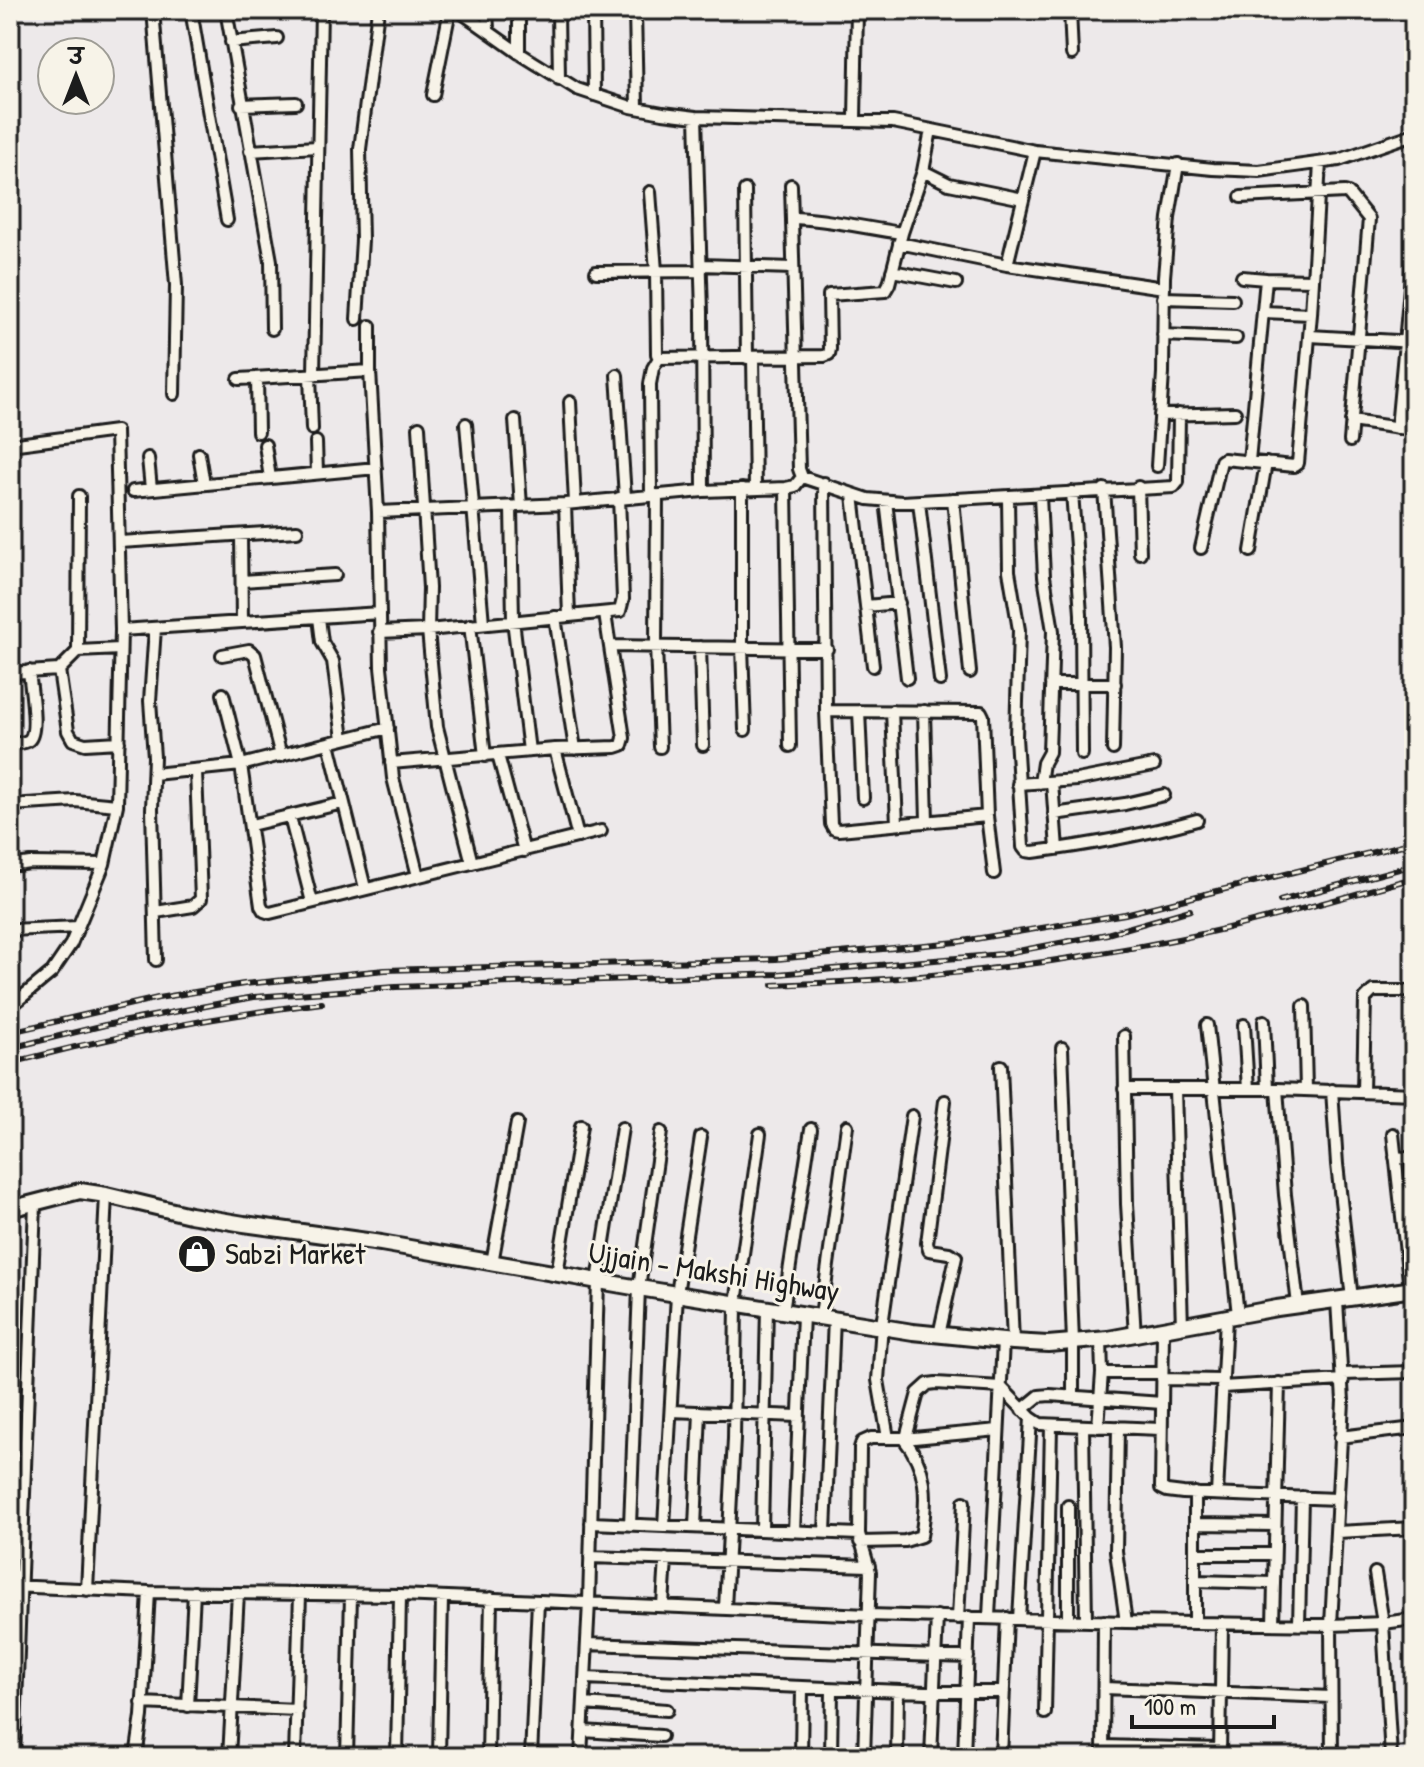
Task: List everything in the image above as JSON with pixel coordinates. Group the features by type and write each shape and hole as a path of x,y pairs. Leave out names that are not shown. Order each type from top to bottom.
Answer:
{"main road":[{"name":"Ujjain - Makshi Highway","path":"10,1209 80,1191 217,1220 381,1243 803,1315 1008,1342 1073,1342 1135,1336 1232,1316 1412,1289"}],"street":[{"path":"153,10 176,285 174,394"},
{"path":"191,10 227,220"},
{"path":"226,10 271,261 272,329"},
{"path":"312,429 321,10"},
{"path":"357,319 362,240 360,149 378,10"},
{"path":"433,95 450,10"},
{"path":"458,10 559,79 594,95 637,108 696,117 893,122 1035,151 1259,171 1339,160 1414,134"},
{"path":"487,10 488,29"},
{"path":"519,10 519,53"},
{"path":"558,10 559,79"},
{"path":"593,10 594,95"},
{"path":"635,10 637,108"},
{"path":"855,119 857,10"},
{"path":"1070,10 1072,54"},
{"path":"231,42 277,38"},
{"path":"241,105 296,103"},
{"path":"696,117 703,491"},
{"path":"659,358 829,354 829,295 885,291 922,175 931,130"},
{"path":"250,151 317,147"},
{"path":"1007,265 1035,151"},
{"path":"1201,548 1221,461 1294,466 1298,463 1310,336 1320,163"},
{"path":"1157,466 1164,293 1170,215 1178,164"},
{"path":"922,175 956,187 1023,202"},
{"path":"791,185 799,469 802,477"},
{"path":"745,190 755,489"},
{"path":"650,192 659,358"},
{"path":"1241,197 1348,193 1369,219 1350,441"},
{"path":"792,218 833,220 1007,265 1164,293 1233,300"},
{"path":"1397,428 1410,342 1412,267"},
{"path":"596,272 793,268"},
{"path":"892,271 956,283"},
{"path":"1242,277 1313,280"},
{"path":"1249,461 1266,279"},
{"path":"1263,312 1311,314"},
{"path":"370,326 378,512 379,632 391,763 418,876"},
{"path":"1163,335 1236,338"},
{"path":"1310,336 1410,342"},
{"path":"659,358 650,384 660,747"},
{"path":"239,379 370,371"},
{"path":"379,632 605,614 623,607 617,375"},
{"path":"257,378 258,432"},
{"path":"569,616 570,402"},
{"path":"1160,415 1235,413"},
{"path":"802,477 853,495 886,501 919,502 1176,485 1179,414"},
{"path":"515,420 513,620 529,751"},
{"path":"1351,421 1414,430"},
{"path":"466,424 483,623"},
{"path":"419,427 429,588 428,630 437,727 443,760 472,863"},
{"path":"10,445 116,431 121,630 117,805 104,864 71,944 52,972 10,1007"},
{"path":"316,442 317,473"},
{"path":"265,445 270,478"},
{"path":"199,454 204,484"},
{"path":"148,458 151,489"},
{"path":"1251,551 1266,463"},
{"path":"133,491 376,468"},
{"path":"378,512 786,488 795,486 802,477"},
{"path":"824,483 826,711 831,824 834,829 987,816"},
{"path":"1138,487 1140,553"},
{"path":"786,488 790,746"},
{"path":"742,489 745,730"},
{"path":"1104,489 1113,616 1113,749"},
{"path":"1072,492 1081,614 1082,754"},
{"path":"853,495 873,666"},
{"path":"78,651 79,496"},
{"path":"1040,496 1044,576 1053,631 1049,752 1043,763 1040,783"},
{"path":"1008,497 1009,571 1019,630 1018,784 1023,847 1033,852 1123,839 1197,820"},
{"path":"953,499 970,672"},
{"path":"886,501 907,678"},
{"path":"919,502 940,680"},
{"path":"120,542 297,531"},
{"path":"241,535 242,622"},
{"path":"242,581 335,575"},
{"path":"866,606 899,603"},
{"path":"121,630 380,613"},
{"path":"391,763 622,745 624,738 605,614"},
{"path":"555,617 575,749"},
{"path":"319,618 322,642 333,661 343,739"},
{"path":"470,625 485,756"},
{"path":"155,628 150,701 156,960"},
{"path":"610,646 827,649"},
{"path":"700,647 703,745"},
{"path":"10,673 59,670 78,651 120,649"},
{"path":"222,655 249,650 255,655 281,756"},
{"path":"59,670 68,731 73,740 85,744 119,742"},
{"path":"10,744 30,739 34,730 29,671"},
{"path":"1051,684 1115,684"},
{"path":"223,694 241,765 264,911 270,913 601,831"},
{"path":"826,711 976,710 983,716 987,816 994,873"},
{"path":"859,711 863,798"},
{"path":"892,711 897,824"},
{"path":"924,711 927,821"},
{"path":"154,774 241,765 388,728"},
{"path":"329,743 365,888"},
{"path":"555,749 578,837"},
{"path":"498,755 524,851"},
{"path":"1018,784 1052,782 1154,765"},
{"path":"156,912 193,906 201,899 196,772"},
{"path":"1052,782 1057,849"},
{"path":"1054,814 1164,795"},
{"path":"10,805 75,801 117,805"},
{"path":"251,825 343,803"},
{"path":"290,817 312,902"},
{"path":"10,866 30,863 104,864"},
{"path":"10,930 78,927"},
{"path":"1363,1092 1365,999 1373,991 1414,991"},
{"path":"1304,1006 1306,1090"},
{"path":"1264,1021 1298,1305"},
{"path":"1207,1025 1226,1193 1232,1316 1222,1383 1217,1494"},
{"path":"1244,1025 1248,1089"},
{"path":"1124,1036 1127,1204 1135,1336"},
{"path":"1062,1048 1073,1396"},
{"path":"989,1617 998,1430 1008,1342 1001,1066"},
{"path":"1124,1089 1332,1090 1414,1094"},
{"path":"1175,1089 1182,1327"},
{"path":"1332,1090 1345,1300 1331,1625 1332,1757"},
{"path":"939,1335 956,1262 954,1255 929,1250 927,1243 945,1101"},
{"path":"888,1438 878,1380 882,1325 912,1116"},
{"path":"492,1263 517,1123"},
{"path":"557,1274 581,1126"},
{"path":"825,1532 828,1317 847,1126"},
{"path":"581,1757 589,1602 598,1281 622,1128"},
{"path":"783,1311 811,1129"},
{"path":"630,1525 639,1288 661,1132"},
{"path":"725,1608 735,1413 736,1303 760,1134"},
{"path":"1393,1134 1412,1289"},
{"path":"664,1526 677,1294 701,1137"},
{"path":"1395,1157 1414,1159 1404,1227"},
{"path":"87,1590 106,1195"},
{"path":"14,1757 15,1586 35,1204"},
{"path":"762,1529 767,1308"},
{"path":"794,1531 803,1315"},
{"path":"1163,1331 1161,1488 1195,1493 1337,1499"},
{"path":"1098,1427 1101,1340"},
{"path":"1102,1373 1222,1383 1279,1383 1414,1372"},
{"path":"1273,1624 1279,1383"},
{"path":"591,1523 825,1532 905,1541 921,1536 924,1481 921,1465 905,1438 918,1393 928,1384 1001,1387 1040,1424 1160,1429"},
{"path":"1022,1410 1039,1396 1162,1403"},
{"path":"671,1411 799,1416"},
{"path":"695,1527 700,1412"},
{"path":"1019,1619 1031,1418"},
{"path":"1045,1713 1051,1426"},
{"path":"1083,1426 1086,1620"},
{"path":"1118,1427 1116,1551 1126,1622"},
{"path":"1340,1437 1414,1428"},
{"path":"864,1757 869,1566 859,1538 862,1442 871,1438 998,1430"},
{"path":"1195,1493 1195,1622"},
{"path":"1299,1625 1302,1497"},
{"path":"964,1502 964,1617 968,1657 964,1757"},
{"path":"1068,1506 1068,1620"},
{"path":"1196,1524 1275,1525"},
{"path":"1337,1532 1414,1528"},
{"path":"1195,1554 1273,1554"},
{"path":"590,1557 869,1566"},
{"path":"663,1605 666,1559"},
{"path":"1375,1573 1383,1623 1391,1757"},
{"path":"1195,1581 1273,1583"},
{"path":"15,1586 149,1592 400,1595 868,1615 1126,1622 1331,1625 1414,1619"},
{"path":"136,1757 149,1592"},
{"path":"188,1706 194,1592"},
{"path":"229,1757 238,1593"},
{"path":"295,1757 300,1594"},
{"path":"347,1757 351,1595"},
{"path":"397,1757 400,1595"},
{"path":"439,1757 442,1597"},
{"path":"488,1757 491,1598"},
{"path":"531,1757 538,1601"},
{"path":"931,1757 937,1616"},
{"path":"1001,1757 1007,1618"},
{"path":"1104,1621 1103,1752 1161,1753 1220,1753 1222,1623"},
{"path":"587,1644 968,1657"},
{"path":"585,1678 934,1693 1004,1692"},
{"path":"801,1757 802,1688"},
{"path":"1105,1688 1331,1697"},
{"path":"831,1757 832,1689"},
{"path":"897,1757 898,1691"},
{"path":"142,1703 297,1710"},
{"path":"584,1704 667,1710"},
{"path":"583,1731 661,1736"}],"railway":[{"path":"10,1032 158,998 244,984 385,970 776,959 957,942 1125,914 1414,842"},
{"path":"1280,901 1414,865"},
{"path":"773,985 926,976 1128,949 1208,933 1414,878"},
{"path":"10,1048 105,1025 254,997 396,987 778,974 1002,954 1107,934 1190,910"},
{"path":"10,1063 165,1028 322,1003"}],"place":[{"name":"Sabzi Market","path":"197,1254"}]}
